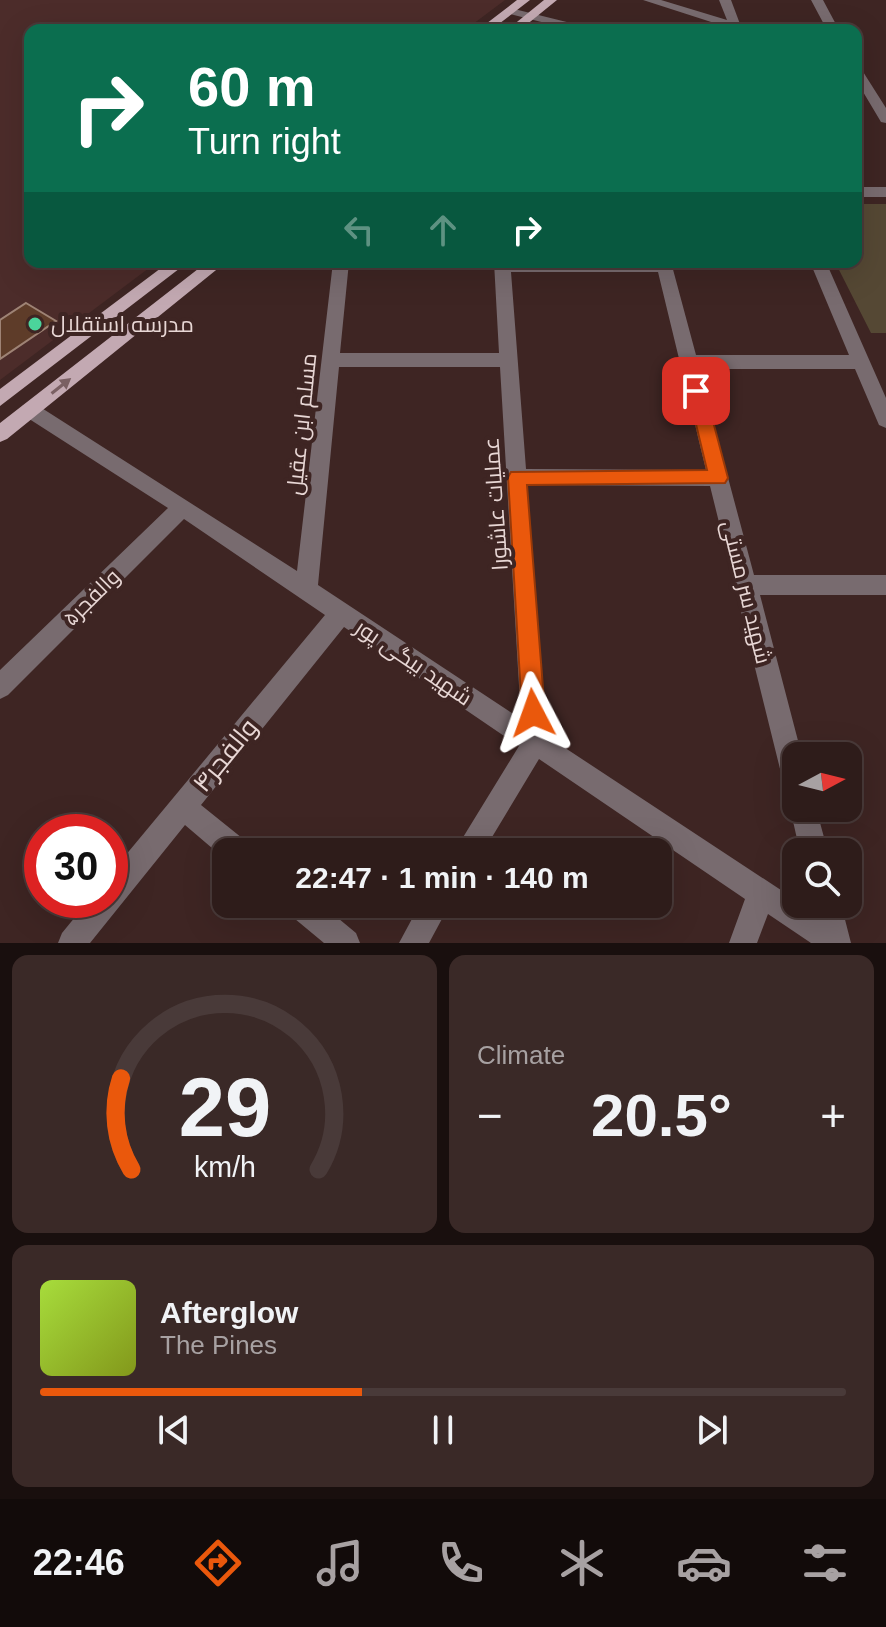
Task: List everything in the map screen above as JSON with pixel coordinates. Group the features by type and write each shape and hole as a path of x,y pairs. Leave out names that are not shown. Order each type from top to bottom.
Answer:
{"main road":[{"path":"492,24 524,0"},
{"path":"520,24 551,0"},
{"path":"0,399 172,268"},
{"path":"0,434 210,268"}],"street":[{"path":"649,0 714,24"},
{"path":"725,0 734,24"},
{"path":"817,0 830,24"},
{"path":"510,11 563,24"},
{"path":"862,80 886,119"},
{"path":"862,192 886,192"},
{"name":"مسلم ابن عقیل","path":"306,590 340,268"},
{"name":"عملیات عاشورا","path":"502,268 535,743"},
{"name":"شهید سر مستی","path":"665,268 786,742"},
{"path":"821,268 886,420"},
{"path":"332,360 509,360"},
{"path":"689,362 861,362"},
{"name":"شهید بیگی پور","path":"30,410 183,507 837,943"},
{"path":"517,477 718,478"},
{"name":"والفجر۵","path":"0,687 183,507"},
{"path":"746,585 886,585"},
{"name":"والفجر۴","path":"128,874 341,613"},
{"path":"477,838 535,743"},
{"path":"183,807 220,838"},
{"path":"743,943 761,893"},
{"name":"والفجر۴","path":"72,943 92,918"},
{"path":"316,918 346,943"},
{"path":"413,943 428,918"},
{"path":"831,918 837,943"}],"shaded area":[{"path":"0,0 505,0 473,24 24,24 24,268 149,268 0,380"},
{"path":"862,204 886,204 886,333 871,333 838,268 862,268"}],"building":[{"path":"26,303 56,321 0,359 0,320"}],"place":[{"name":"مدرسه استقلال","path":"35,324"}],"route":[{"path":"533,713 517,477 718,478 696,391"}]}
